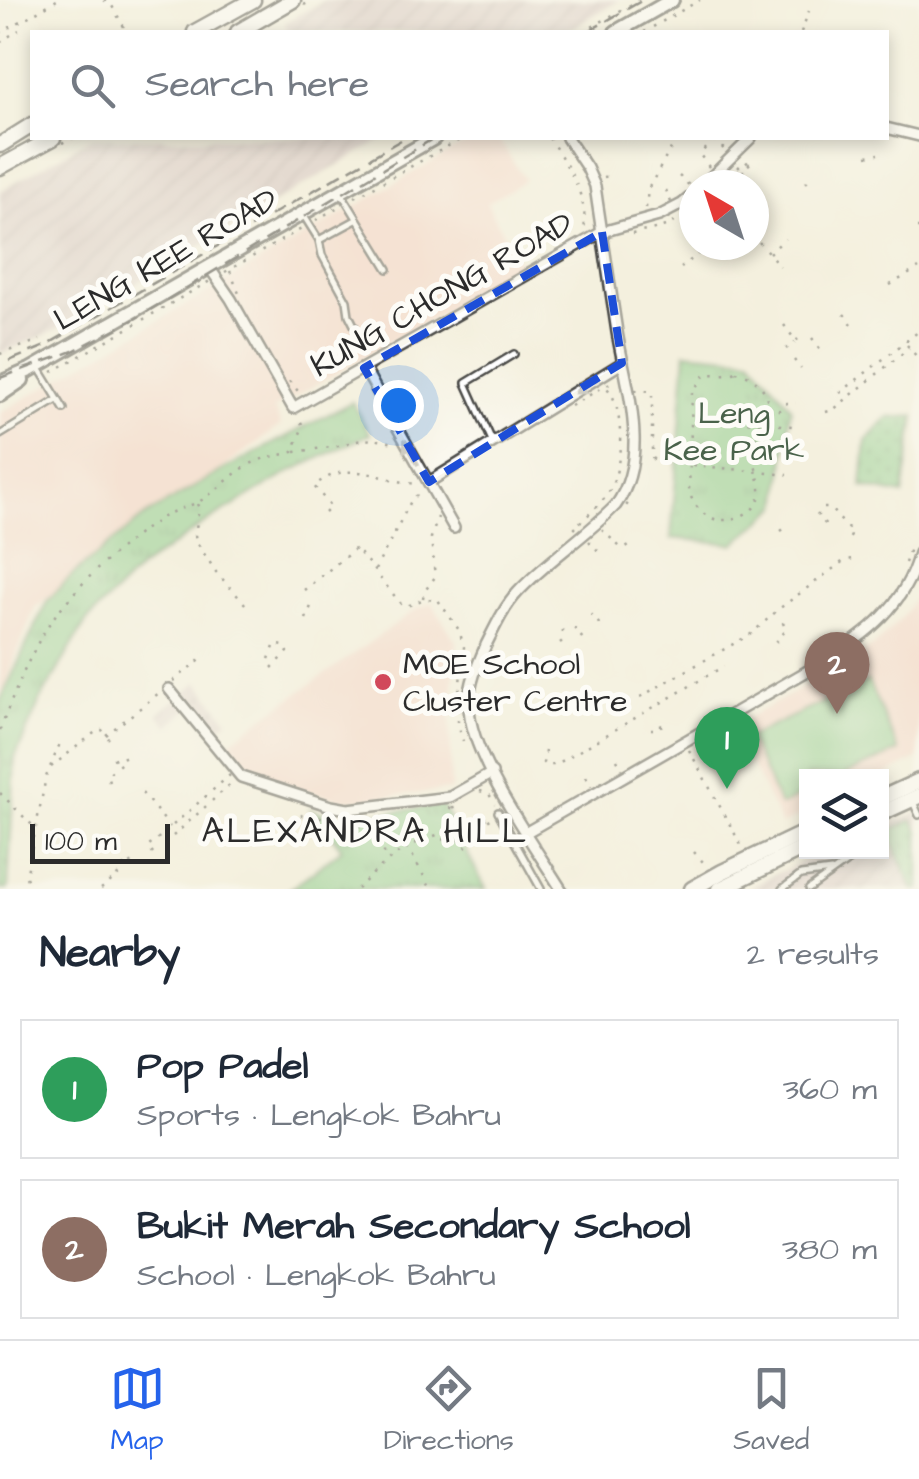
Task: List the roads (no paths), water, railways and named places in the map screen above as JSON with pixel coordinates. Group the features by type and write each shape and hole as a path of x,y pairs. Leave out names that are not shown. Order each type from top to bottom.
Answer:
{"main road":[{"path":"241,30 293,0"},
{"path":"200,30 251,1 260,19"},
{"path":"0,145 30,126"},
{"path":"0,168 49,140"},
{"path":"889,795 919,781"},
{"path":"889,810 916,798"},
{"path":"692,889 799,835"},
{"path":"720,889 799,850"}],"street":[{"path":"620,30 672,0"},
{"path":"889,129 916,138"},
{"name":"LENG KEE ROAD","path":"0,395 306,219 431,140"},
{"path":"560,889 492,773 475,739 469,708 474,675 500,618 519,591 601,524 624,493 631,468 632,413 595,186 569,140"},
{"path":"718,170 749,140"},
{"name":"KUNG CHONG ROAD","path":"213,272 293,408 602,232 659,216 679,203"},
{"path":"426,484 622,363"},
{"path":"364,368 454,528"},
{"name":"LENG KEE ROAD","path":"0,383 37,371"},
{"path":"525,833 861,638 892,608 915,568 915,549"},
{"path":"169,689 235,775 331,806 348,809 450,797 492,773"}],"lane":[{"path":"343,197 388,269"},
{"path":"306,219 347,301 362,344"},
{"path":"319,240 357,219"},
{"path":"493,443 466,383 514,354"},
{"path":"37,371 64,409"},
{"path":"0,436 58,400"},
{"path":"916,798 919,815"},
{"path":"499,812 541,889"},
{"path":"809,889 851,859"},
{"path":"782,889 802,875 834,871"}],"railway":[{"path":"590,30 643,0"},
{"path":"9,361 43,347 401,140"},
{"path":"0,378 73,351 135,319 431,140"}],"place":[{"name":"MOE School Cluster Centre","path":"383,682"},
{"name":"Bukit Merah Secondary School","path":"837,714"},
{"name":"Pop Padel","path":"727,789"}],"district":[{"name":"ALEXANDRA HILL","path":"365,831"}],"park label":[{"name":"Leng Kee Park","path":"734,432"}]}
